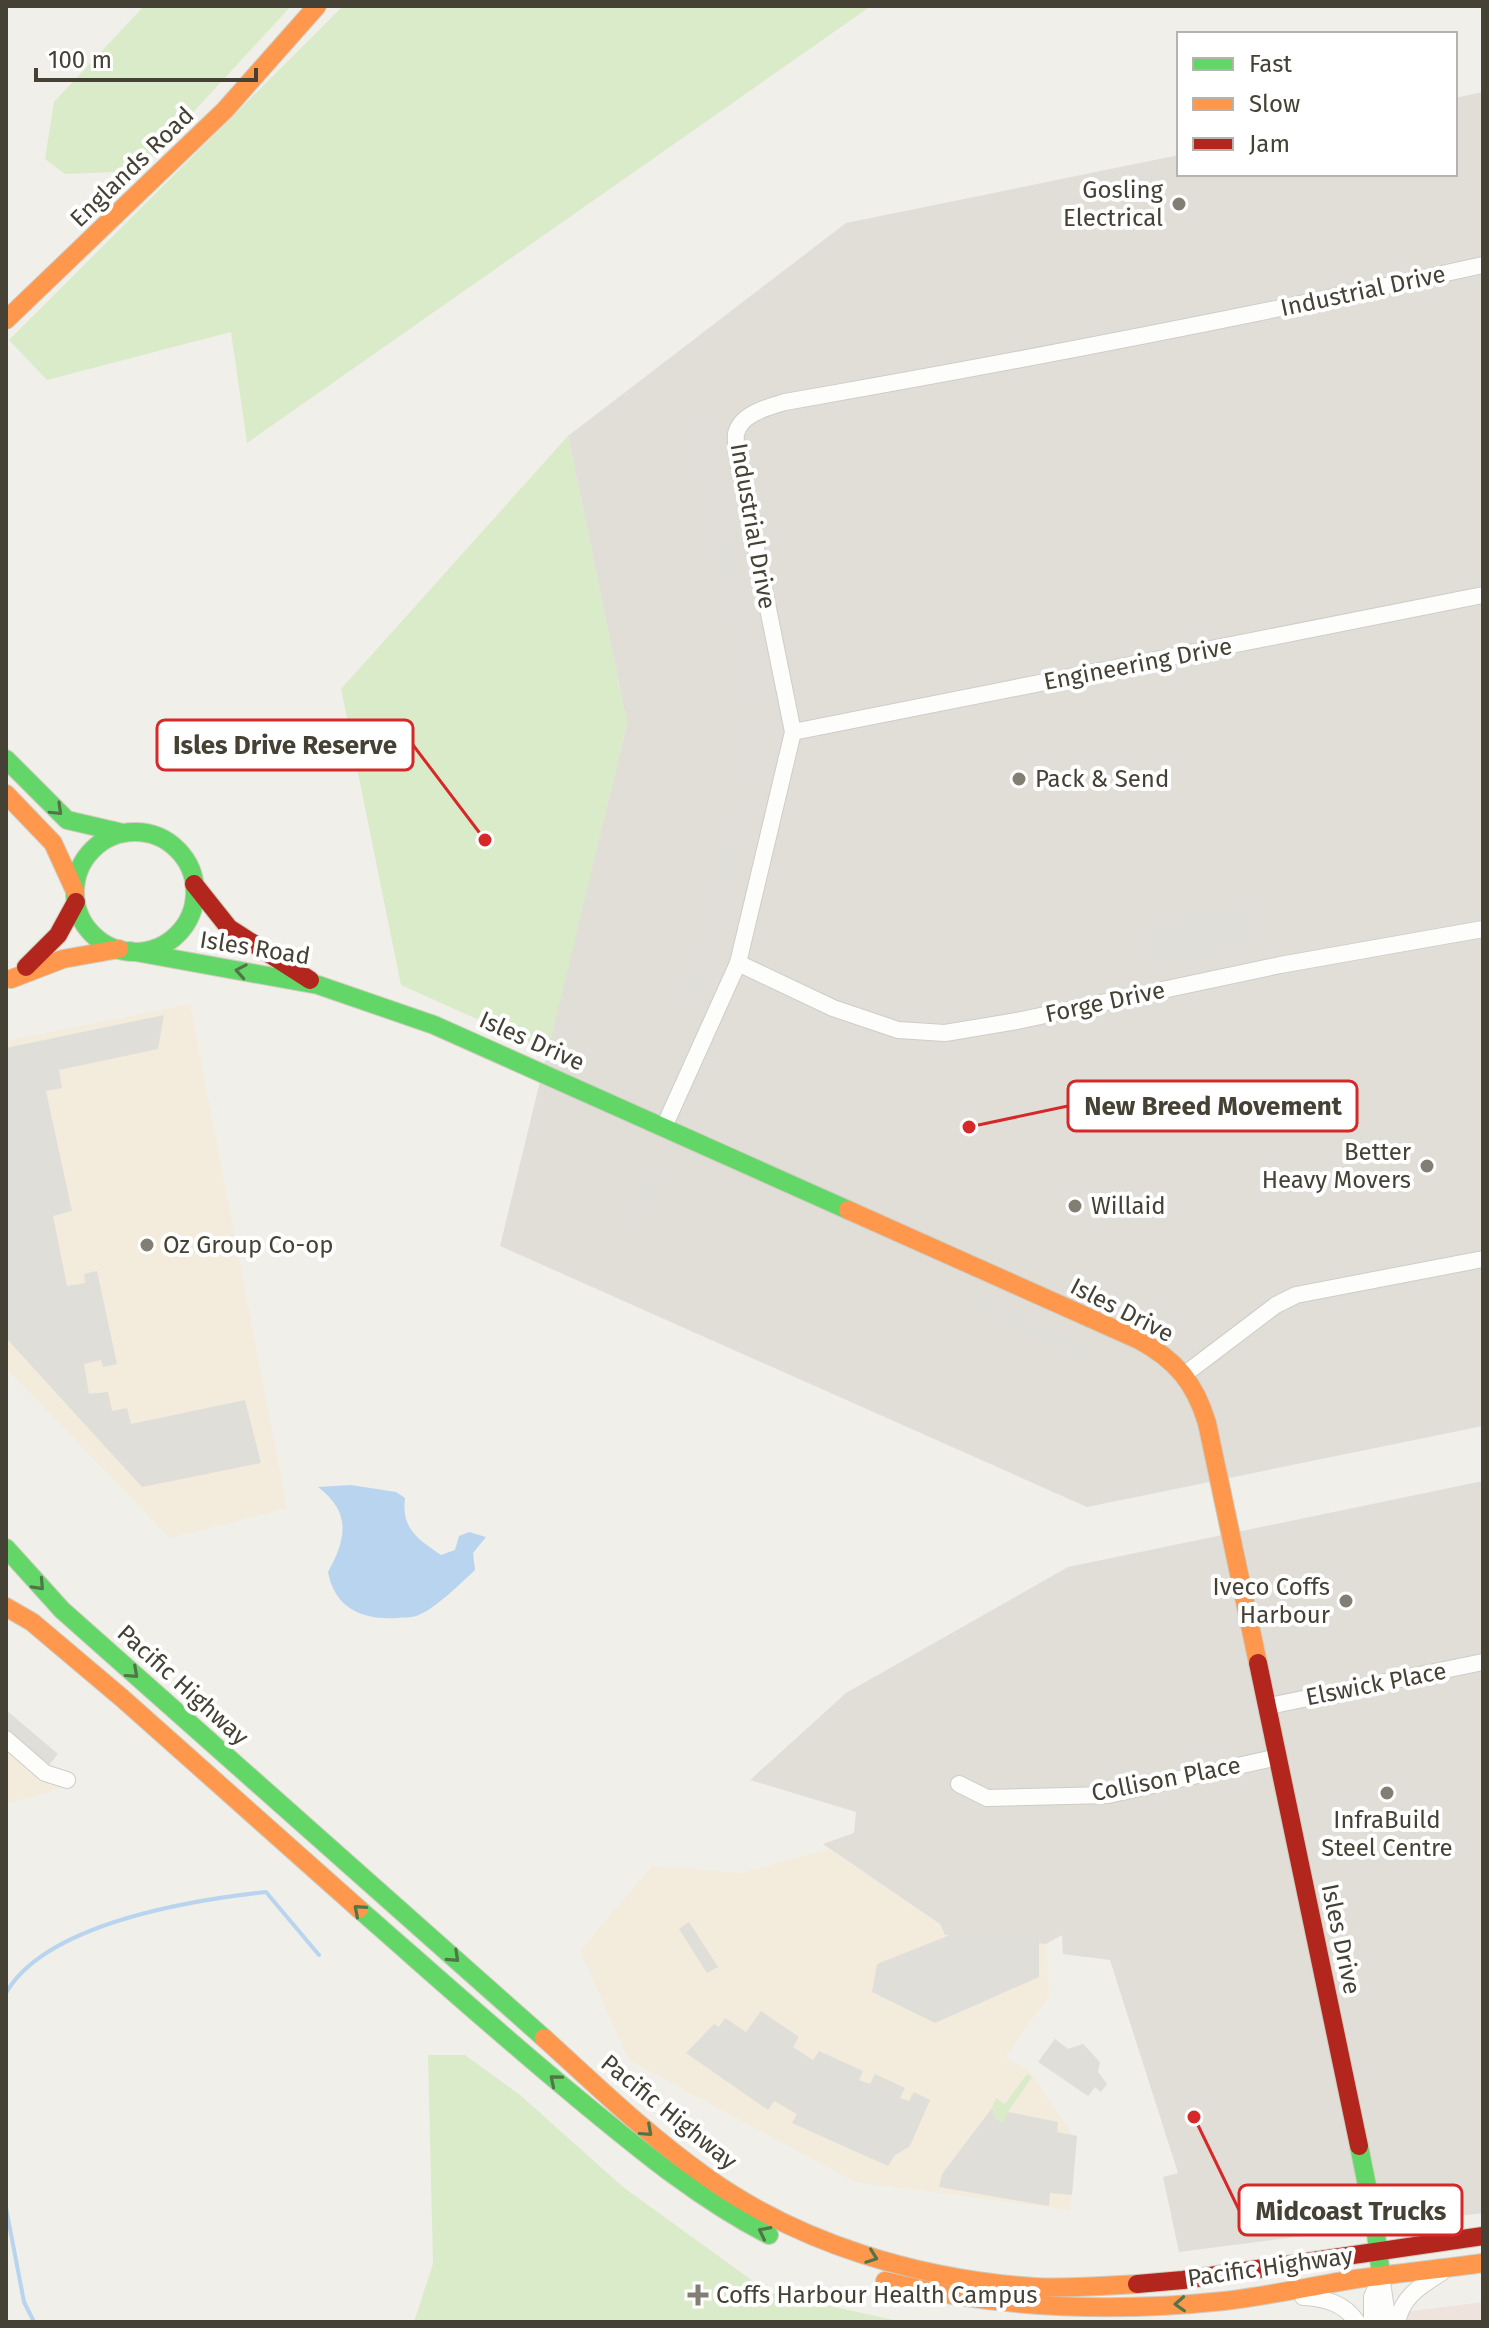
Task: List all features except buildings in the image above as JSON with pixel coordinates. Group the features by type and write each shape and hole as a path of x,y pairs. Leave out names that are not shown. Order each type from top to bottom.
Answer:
{"main road":[{"name":"Englands Road","path":"6,320 225,110 317,6"},
{"path":"6,759 67,820 123,833 147,833 170,843 186,861 194,884 192,907 182,928 164,944 153,949 63,959 8,981"},
{"path":"6,794 53,843 76,896 79,913 91,932 108,945 124,950"},
{"path":"8,981 58,935 76,896 80,869 92,850 112,836 123,833"},
{"name":"Isles Road","path":"194,884 229,928 318,985"},
{"name":"Isles Road","path":"124,950 318,985"},
{"name":"Isles Drive","path":"318,985 434,1025 1139,1340 1164,1354 1185,1374 1206,1422 1269,1706 1379,2250 1381,2276"},
{"name":"Pacific Highway","path":"6,1548 62,1610 659,2142 707,2178 762,2211 814,2236 890,2263 957,2278 1033,2287 1080,2288 1151,2283 1483,2236"},
{"name":"Pacific Highway","path":"6,1607 32,1622 122,1698 480,2016 661,2168 726,2213 797,2249 877,2279 924,2292 1043,2307 1167,2305 1258,2296 1483,2263"}],"street":[{"name":"Industrial Drive","path":"664,1127 738,963 793,732 737,455 736,434 743,421 765,408 785,402 1287,308 1483,265"},
{"name":"Engineering Drive","path":"793,732 1483,595"},
{"name":"Forge Drive","path":"738,963 833,1008 898,1030 945,1033 1017,1021 1280,965 1483,929"},
{"path":"1185,1374 1276,1305 1296,1295 1483,1259"},
{"name":"Elswick Place","path":"1269,1706 1483,1662"},
{"path":"6,1739 45,1773 67,1780"},
{"name":"Collison Place","path":"959,1784 987,1798 1108,1795 1278,1757"},
{"path":"1397,2322 1400,2308 1408,2296 1449,2268"},
{"path":"1372,2322 1372,2297 1381,2276"},
{"path":"1381,2276 1388,2322"},
{"path":"1258,2296 1328,2300 1342,2307 1357,2322"}],"shaded area":[{"path":"1483,92 1483,1426 1087,1507 500,1246 627,723 568,436 846,223 1177,155 1177,176 1457,176 1457,98"},
{"path":"705,425 715,472 702,475 692,428"},
{"path":"719,491 747,630 735,632 706,494"},
{"path":"752,648 761,701 749,703 740,650"},
{"path":"750,724 762,726 753,783 742,780 749,748"},
{"path":"737,800 748,802 718,931 706,928"},
{"path":"1251,906 1259,944 1155,965 1153,953 1149,953 1144,927"},
{"path":"700,949 712,954 688,1011 676,1005"},
{"path":"190,1004 287,1508 170,1538 6,1368 6,1041"},
{"path":"164,1015 158,1049 59,1070 62,1088 46,1091 72,1211 53,1216 67,1286 85,1283 84,1274 97,1271 117,1364 103,1367 101,1360 84,1364 89,1394 108,1392 112,1411 127,1408 131,1424 245,1400 261,1463 142,1487 6,1338 6,1048"},
{"path":"653,1165 662,1174 636,1232 627,1224"},
{"path":"977,1295 1090,1346 1085,1358 972,1307"},
{"path":"1483,1481 1483,2213 1179,2252 1163,2177 1178,2173 1110,1960 1063,1954 1062,1935 1046,1944 945,1935 940,1924 823,1844 854,1833 856,1812 750,1780 846,1693 1068,1567"},
{"path":"6,1710 58,1754 49,1765 6,1728"},
{"path":"6,1728 49,1765 68,1786 6,1804"},
{"path":"829,1849 940,1924 945,1935 1046,1944 1049,1996 1005,2057 1030,2072 1075,2139 1070,2210 855,2182 629,2060 580,1951 652,1866 742,1873"},
{"path":"689,1922 718,1967 707,1973 679,1929"},
{"path":"950,1935 1039,1942 1039,1977 935,2023 872,1992 877,1964"},
{"path":"761,2011 799,2037 793,2047 813,2060 819,2051 863,2071 859,2080 870,2084 875,2074 905,2088 900,2098 909,2101 914,2092 930,2100 910,2146 894,2156 888,2166 792,2123 797,2114 774,2101 768,2110 686,2053 714,2024 719,2027 725,2018 746,2032"},
{"path":"1055,2039 1068,2049 1083,2044 1100,2062 1098,2072 1107,2084 1101,2092 1095,2087 1088,2096 1038,2062"},
{"path":"992,2108 995,2119 1003,2123 1008,2112 1058,2122 1057,2132 1077,2136 1072,2195 1050,2193 1049,2206 939,2187 942,2174"},
{"path":"1483,2302 1483,2322 1327,2322"}],"green space":[{"path":"144,6 291,6 139,171 65,174 45,159 54,102"},
{"path":"343,6 871,6 247,443 231,332 47,380 9,340"},
{"path":"568,436 627,723 548,1051 401,985 341,689"},
{"path":"428,2055 465,2055 520,2095 623,2187 768,2292 902,2322 414,2322 433,2264"},
{"path":"1027,2074 1032,2077 1008,2112 1004,2124 995,2119 992,2108 996,2098 1005,2104"}],"water":[{"path":"351,1485 396,1492 405,1498 406,1518 413,1532 441,1555 455,1550 459,1536 469,1532 486,1537 473,1553 475,1570 439,1602 416,1616 373,1617 352,1610 337,1595 328,1572 342,1537 341,1516 329,1496 318,1487"}],"waterway":[{"path":"6,1993 26,1969 53,1949 86,1932 162,1909 266,1892 319,1955"},
{"path":"6,2208 24,2302 34,2322"}],"traffic: fast":[{"path":"6,759 67,820 123,833"},
{"path":"135,832 158,837 177,850 190,869 195,892 190,915 177,934 158,947 135,952 112,947 93,934 80,915 75,892 80,869 93,850 112,837 135,832"},
{"path":"130,951 318,985 434,1025 848,1210"},
{"path":"6,1548 62,1610 544,2038"},
{"path":"359,1909 521,2051 645,2153 717,2205 769,2235"},
{"path":"1359,2146 1380,2267"}],"traffic: slow":[{"path":"6,320 225,110 317,6"},
{"path":"6,794 53,843 75,891"},
{"path":"11,979 63,959 119,949"},
{"path":"848,1210 1139,1340 1174,1365 1197,1396 1207,1423 1258,1663"},
{"path":"6,1607 32,1622 122,1698 359,1909"},
{"path":"544,2038 642,2127 705,2176 741,2200 820,2239 904,2266 991,2283 1060,2288 1137,2284"},
{"path":"885,2281 1011,2303 1138,2307 1240,2299 1356,2279 1483,2263"}],"traffic: jam":[{"path":"194,884 229,928 310,980"},
{"path":"26,967 58,935 76,902"},
{"path":"1258,1663 1359,2146"},
{"path":"1137,2284 1483,2236"}],"place":[{"name":"Gosling Electrical","path":"1179,204"},
{"name":"Pack & Send","path":"1019,779"},
{"name":"Isles Drive Reserve","path":"485,840"},
{"name":"New Breed Movement","path":"969,1127"},
{"name":"Better Heavy Movers","path":"1427,1166"},
{"name":"Willaid","path":"1075,1206"},
{"name":"Oz Group Co-op","path":"147,1245"},
{"name":"Iveco Coffs Harbour","path":"1346,1601"},
{"name":"InfraBuild Steel Centre","path":"1387,1793"},
{"name":"Midcoast Trucks","path":"1194,2117"},
{"name":"Coffs Harbour Health Campus","path":"698,2295"}]}
